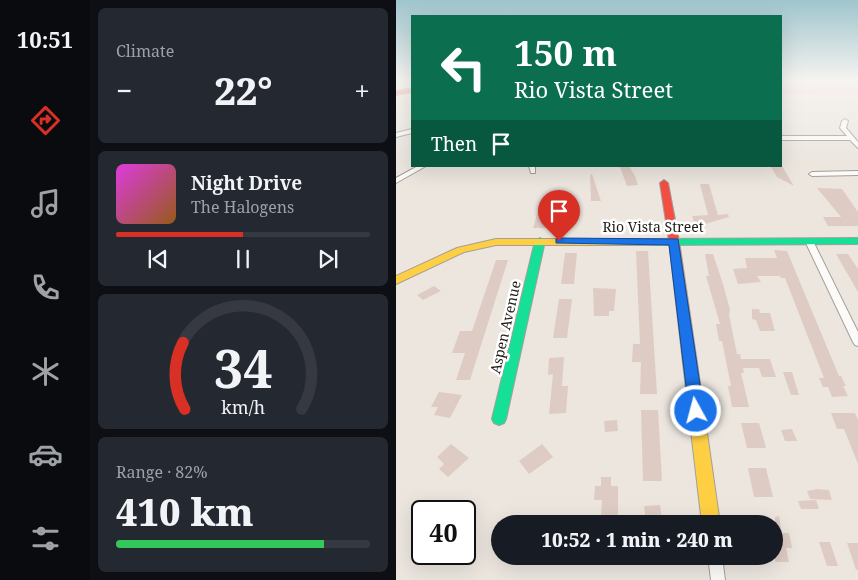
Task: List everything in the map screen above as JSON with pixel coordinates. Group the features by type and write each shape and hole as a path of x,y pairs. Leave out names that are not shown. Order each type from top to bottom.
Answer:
{"main road":[{"path":"664,183 674,242 710,515"},
{"name":"Aspen Avenue","path":"499,419 540,241"},
{"name":"Rio Vista Street","path":"396,280 472,246 496,242 858,241"}],"street":[{"path":"844,121 843,128 858,146"},
{"path":"396,135 411,131"},
{"path":"782,138 851,138"},
{"path":"396,181 420,167"},
{"path":"812,174 858,173"},
{"path":"809,241 858,342"},
{"path":"716,565 718,580"}],"building":[{"path":"782,166 794,186 777,177 771,167"},
{"path":"620,167 630,167 638,185 627,186"},
{"path":"592,174 601,201 591,201 590,175"},
{"path":"700,184 709,184 718,215 728,214 729,217 705,224 706,227 696,227 692,216 708,215"},
{"path":"817,188 842,189 858,212 858,226 828,226 823,217 841,217"},
{"path":"574,205 570,228 533,228 538,211 548,211 549,206"},
{"path":"774,250 787,251 839,376 841,376 846,386 843,386 848,396 832,397 828,387 823,387 819,378 824,378 785,278 780,276 757,276 761,282 738,284 733,269 747,268 745,258 777,258"},
{"path":"636,251 648,251 657,394 640,394 641,362 632,362 633,344 640,344"},
{"path":"565,253 577,253 574,284 561,284"},
{"path":"705,254 713,254 723,284 730,310 729,315 737,354 740,354 741,359 770,359 776,377 762,377 759,368 743,368 744,373 741,373 749,407 732,407 728,386 731,386 722,341 719,341 716,324 720,324 706,276 709,276"},
{"path":"836,254 848,254 858,269 858,292"},
{"path":"496,260 508,260 470,380 456,380 465,353 452,353 460,331 472,331"},
{"path":"434,286 441,291 423,300 417,295"},
{"path":"593,288 616,289 614,311 609,311 609,316 594,316"},
{"path":"559,299 572,299 567,338 553,338"},
{"path":"752,309 759,309 760,313 770,313 775,331 760,331 756,320 752,319"},
{"path":"564,357 562,386 568,386 566,413 549,414 553,374 548,375 549,358"},
{"path":"783,372 792,372 799,395 791,395"},
{"path":"439,392 462,395 450,418 434,415 438,407 431,407"},
{"path":"641,410 658,410 662,481 643,481"},
{"path":"831,413 855,413 858,420 858,464 844,429 837,429"},
{"path":"617,420 618,431 605,432 604,421"},
{"path":"741,423 759,423 766,448 747,448"},
{"path":"792,429 797,441 785,441 781,430"},
{"path":"451,444 469,458 448,477 439,469 444,464 437,457"},
{"path":"542,444 553,457 529,474 519,461"},
{"path":"748,468 766,468 773,497 754,497"},
{"path":"601,477 611,477 611,486 618,486 618,515 601,515 602,500 594,500 595,486 601,486"},
{"path":"829,490 832,500 810,499 807,491"},
{"path":"816,500 819,509 801,509 798,501"},
{"path":"660,505 661,515 645,515 644,506"},
{"path":"783,533 789,533 792,548 786,548 789,562 783,562"},
{"path":"819,542 830,542 838,566 827,566"},
{"path":"847,543 858,543 858,570 856,570"}],"traffic: fast":[{"path":"499,419 540,241"},
{"path":"648,242 858,241"}],"traffic: slow":[{"path":"396,280 461,250 496,242 648,242"},
{"path":"690,363 710,515"}],"traffic: jam":[{"path":"664,183 674,241 690,363"}],"route":[{"path":"559,241 674,242 696,411"}]}
